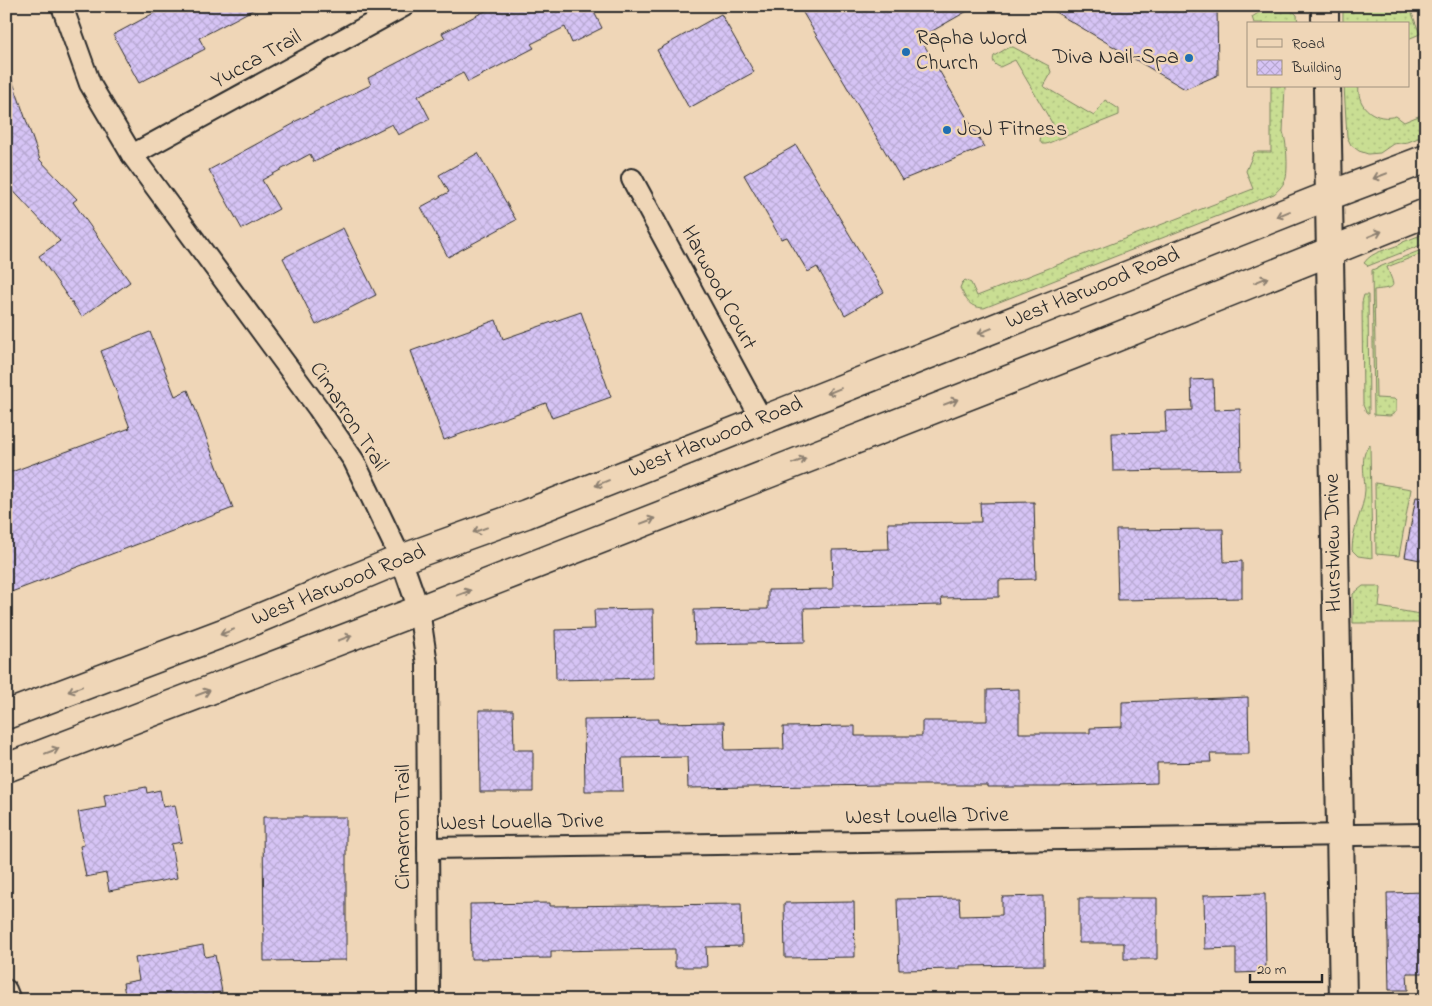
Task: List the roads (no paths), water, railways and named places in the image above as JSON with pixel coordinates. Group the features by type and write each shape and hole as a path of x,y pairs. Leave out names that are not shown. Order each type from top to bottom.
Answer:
{"main road":[{"name":"West Harwood Road","path":"6,715 231,630 401,559 526,514 1328,196 1426,159"},
{"path":"6,768 418,610 1215,299 1426,213"}],"street":[{"name":"Cimarron Trail","path":"62,6 90,84 132,155 318,408 354,461 401,559 418,610 427,664 429,1000"},
{"name":"Yucca Trail","path":"132,155 404,6"},
{"path":"1325,6 1325,22"},
{"name":"Hurstview Drive","path":"1326,88 1343,1000"},
{"name":"Harwood Court","path":"632,179 762,420"},
{"name":"West Louella Drive","path":"428,848 1426,834"},
{"path":"6,990 10,1000"}],"place":[{"name":"Rapha Word Church","path":"906,52"},
{"name":"Diva Nail-Spa","path":"1189,58"},
{"name":"JOJ Fitness","path":"947,130"}]}
